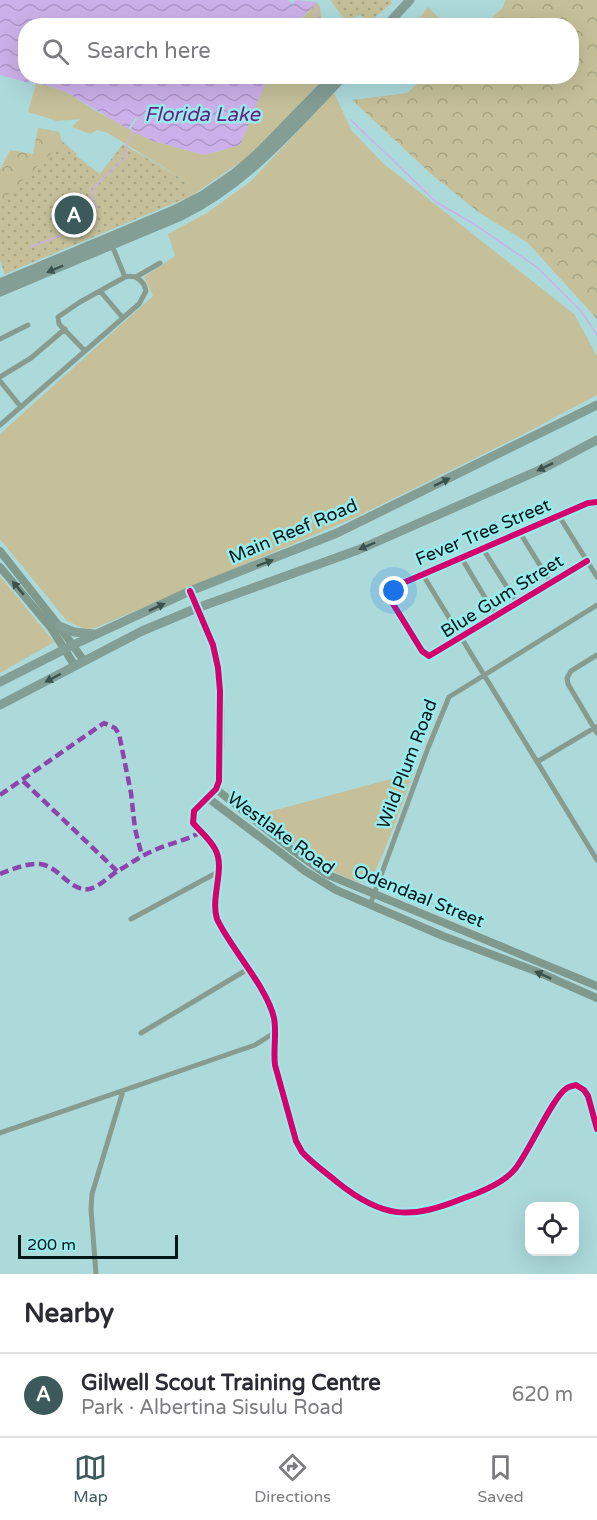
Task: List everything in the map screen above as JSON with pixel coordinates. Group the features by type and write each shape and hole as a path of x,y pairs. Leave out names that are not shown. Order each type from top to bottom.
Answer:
{"main road":[{"path":"393,18 410,0"},
{"path":"0,292 189,203 235,173 257,154 325,84"},
{"path":"0,283 195,209 235,184 269,154 336,84"},
{"name":"Main Reef Road","path":"0,682 96,634 190,591 337,533 597,405"},
{"name":"Main Reef Road","path":"0,705 142,631 197,608 358,550 544,468 597,440"},
{"path":"59,626 84,634 96,634"}],"street":[{"path":"110,241 125,277"},
{"path":"85,351 58,322 59,316 125,277 135,277 160,263"},
{"path":"0,425 139,304 146,294 145,286 135,277"},
{"path":"100,291 123,318"},
{"path":"0,339 28,324"},
{"path":"21,407 1,382 65,329"},
{"name":"Fever Tree Street","path":"432,656 424,653 390,599 394,588 588,503 597,502"},
{"path":"559,516 597,577"},
{"path":"520,533 551,583"},
{"path":"483,549 517,603"},
{"path":"0,551 59,626 79,663"},
{"path":"461,557 496,616"},
{"name":"Blue Gum Street","path":"432,656 587,561"},
{"path":"0,567 69,647"},
{"path":"423,575 597,860"},
{"path":"190,591 213,645 220,691 219,781 216,789 194,811 193,824 215,849 218,872 215,885 216,916 269,1005 274,1019 273,1053 277,1073 296,1141 302,1152 351,1194 365,1203 381,1210 413,1212 438,1208 472,1195 510,1174 526,1154 557,1099 568,1087 576,1085 585,1091 597,1129"},
{"name":"Wild Plum Road","path":"370,905 447,701 457,691 597,605"},
{"path":"537,762 596,729 567,678 571,671 597,655"},
{"name":"Odendaal Street","path":"216,789 310,864 326,874 597,986"},
{"name":"Westlake Road","path":"208,798 322,883 370,905"},
{"path":"131,919 218,872"},
{"name":"Odendaal Street","path":"370,905 597,998"},
{"path":"141,1033 248,969"},
{"path":"0,1133 255,1045 275,1033"},
{"path":"96,1274 92,1194 123,1091"}],"green space":[{"path":"330,0 390,0 392,3 374,18 364,18 360,15 344,18"},
{"path":"505,0 597,0 597,319 528,243 477,211 430,173 352,100 407,93 417,84 579,84 579,18 491,18 503,8"},
{"path":"317,2 321,18 302,18"},
{"path":"428,7 439,18 419,18"},
{"path":"36,84 46,85 66,92 96,111 153,141 205,155 240,145 265,84 318,84 251,155 191,196 184,180 108,133 97,130 90,134 72,127 80,119 57,121 28,112"},
{"path":"334,93 352,131 384,164 574,314 597,356 597,395 522,435 356,517 95,628 85,629 67,621 0,539 0,434 153,296 144,277 175,256 168,234 207,213 250,182"},
{"path":"38,128 59,132 62,141 77,154 0,248 0,170 10,150 33,154"},
{"path":"123,144 184,180 191,196 5,274 0,261 0,202 56,149 70,151 100,174"},
{"path":"0,576 54,642 0,673"},
{"path":"413,773 386,847 369,880 360,882 346,878 330,869 257,815"}],"water":[{"path":"0,0 287,0 293,4 295,0 317,2 302,18 18,18 18,80 0,75"},
{"name":"Florida Lake","path":"38,84 265,84 240,145 205,155 153,141 130,130 137,119 143,122 136,117 128,129 66,92"}],"waterway":[{"path":"315,5 317,18"},
{"path":"351,120 436,202 474,224 538,268 581,311 597,335"},
{"path":"30,247 68,233 85,222 96,207 92,198 94,187 125,158 127,143 133,132"}],"marked path":[{"path":"0,795 104,723 115,728 119,734 131,793 135,829 142,856"},
{"path":"23,781 117,871"},
{"path":"0,874 25,865 40,864 53,869 76,887 89,889 148,853 201,832"}],"cycle path":[{"path":"587,561 429,656 422,651 390,599 392,590 403,583 588,503 597,502"},
{"path":"190,591 213,645 220,691 219,781 216,789 194,811 193,823 210,842 218,857 219,874 215,901 217,919 257,981 274,1018 275,1065 296,1141 302,1152 337,1182 369,1203 383,1209 412,1212 445,1205 485,1190 505,1179 521,1161 561,1093 569,1087 576,1085 584,1090 588,1096 597,1129"}],"place":[{"name":"Gilwell Scout Training Centre","path":"74,215"}]}
